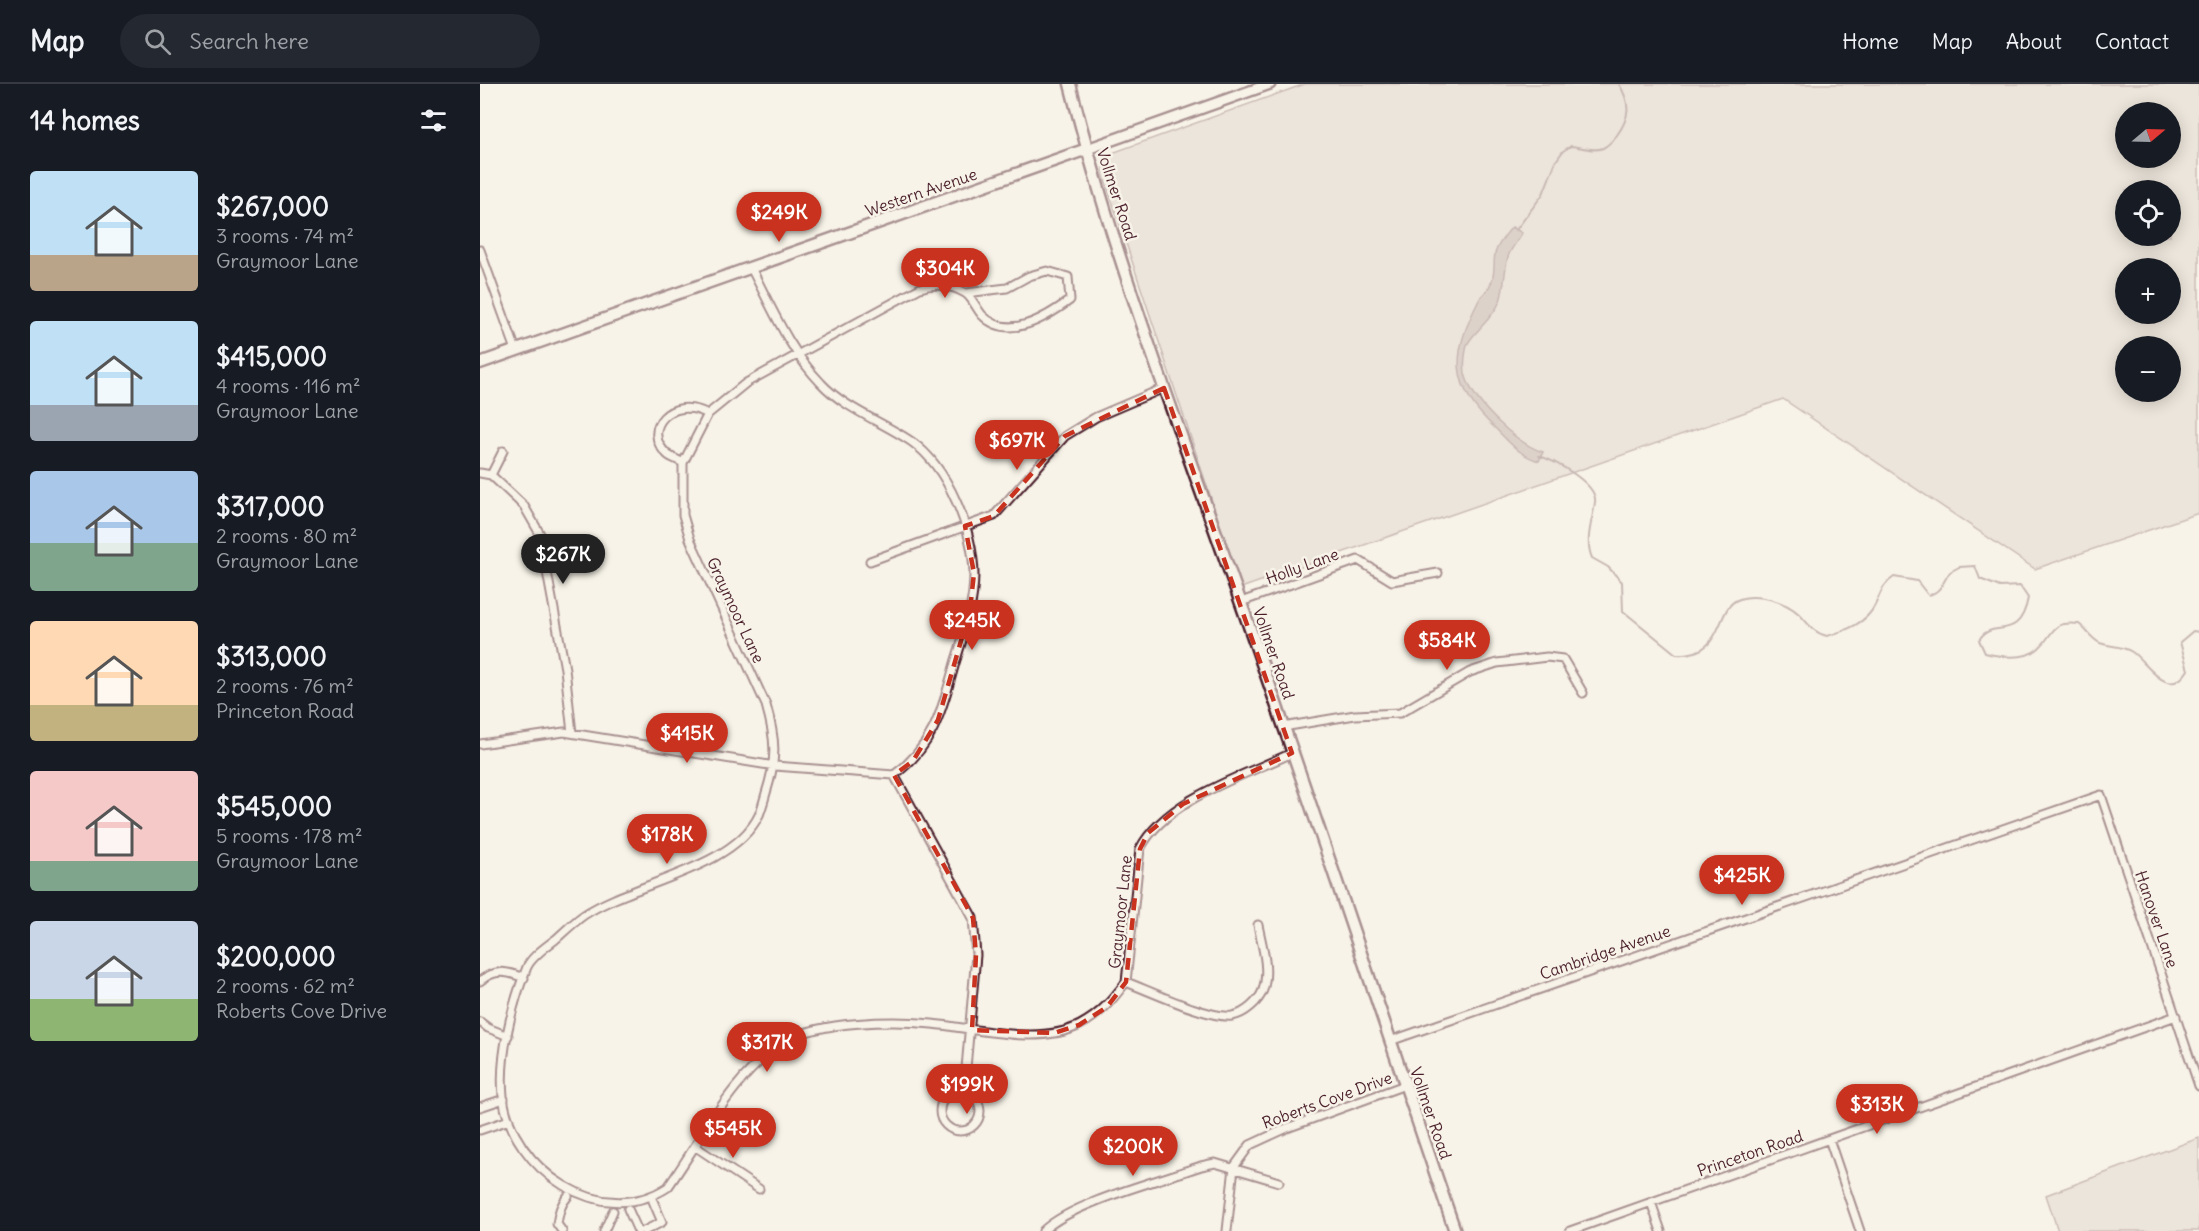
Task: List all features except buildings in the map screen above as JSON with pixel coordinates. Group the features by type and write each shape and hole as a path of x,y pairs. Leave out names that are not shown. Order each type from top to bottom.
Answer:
{"main road":[{"name":"Vollmer Road","path":"1070,84 1087,149 1164,388 1241,602 1455,1231"},
{"name":"Western Avenue","path":"480,363 1087,149"}],"street":[{"name":"Western Avenue","path":"1087,149 1270,84"},
{"path":"480,252 516,350"},
{"path":"480,744 572,733 775,766 894,775 913,761 927,744 938,720 970,610 974,573 965,526 948,484 932,459 913,443 822,385 796,354 751,268"},
{"name":"Graymoor Lane","path":"597,1208 568,1196 528,1158 513,1133 509,1120 504,1099 503,1055 528,964 583,915 719,855 742,836 758,816 775,766 774,734 766,705 690,539 683,515 684,463 708,414 746,383 920,288 932,284 944,285 966,293 1007,288 1029,276 1047,271 1068,277 1070,300 1048,316 1016,327 1002,327 984,317 966,293"},
{"path":"870,561 994,516 1065,436 1105,412 1164,388"},
{"path":"684,463 667,454 660,443 657,429 663,416 687,406 708,414"},
{"path":"491,476 503,451"},
{"path":"480,473 491,476 524,506 540,534 566,669 572,733"},
{"name":"Holly Lane","path":"1241,602 1358,560 1392,581 1438,573"},
{"path":"1283,727 1355,715 1400,713 1470,672 1497,663 1547,657 1563,658 1583,693"},
{"name":"Graymoor Lane","path":"604,1231 609,1210 628,1209 653,1201 668,1187 743,1077 789,1039 828,1027 853,1023 931,1023 972,1030 1028,1034 1063,1031 1079,1025 1107,1007 1126,982 1140,849 1148,833 1184,804 1292,753"},
{"path":"894,775 973,918 976,955 972,1030 964,1091"},
{"name":"Cambridge Avenue","path":"1390,1041 2101,795"},
{"name":"Hanover Lane","path":"2101,795 2199,1086"},
{"name":"Graymoor Lane","path":"1126,982 1193,1008 1232,1016 1253,1006 1263,990 1265,965 1258,925"},
{"path":"480,981 493,972 510,972 524,978"},
{"name":"Princeton Road","path":"1570,1231 2176,1016"},
{"path":"480,1022 508,1036"},
{"name":"Roberts Cove Drive","path":"1234,1167 1250,1145 1263,1138 1406,1085"},
{"path":"964,1091 976,1099 981,1112 971,1129 957,1132 942,1120 940,1108 946,1096 964,1091"},
{"path":"480,1107 504,1099"},
{"path":"480,1130 509,1120"},
{"path":"1829,1139 1860,1231"},
{"path":"696,1147 759,1189"},
{"path":"1043,1231 1055,1220 1077,1209 1215,1163 1279,1182"},
{"path":"1227,1231 1234,1167"},
{"path":"562,1231 557,1224 561,1205 568,1196"},
{"path":"644,1231 662,1222 653,1201"},
{"path":"1652,1202 1661,1231"},
{"path":"628,1209 638,1231"}],"highlighted area":[{"path":"1164,388 1292,753 1183,804 1148,833 1140,849 1126,982 1107,1007 1079,1025 1054,1033 972,1030 976,955 973,918 894,775 913,761 938,720 970,610 974,573 965,526 994,516 1065,436"}],"shaded area":[{"path":"1305,84 2199,84 2199,513 2035,569 1783,399 1241,588 1103,174 1103,166 1109,154"},
{"path":"1512,227 1522,233 1508,257 1500,301 1493,314 1467,345 1465,369 1471,387 1487,410 1521,441 1543,452 1539,461 1515,448 1481,413 1470,398 1459,369 1463,337 1479,300 1492,281 1498,247"},
{"path":"2199,1138 2199,1231 2058,1231 2046,1195"}],"waterway":[{"path":"1516,230 1543,194 1556,161 1563,151 1571,146 1603,148 1617,135 1627,116 1626,98 1619,84"},
{"path":"1539,456 1574,474 1590,488 1595,502 1589,537 1592,558 1608,567 1622,582 1623,611 1676,654 1692,653 1711,641 1730,605 1737,600 1761,597 1786,605 1799,614 1814,630 1827,636 1848,629 1867,617 1884,586 1894,577 1917,581 1928,595 1939,589 1950,572 1959,567 1975,566 1980,579 2000,587 2020,586 2028,598 2024,612 2018,621 2012,626 1991,630 1979,640 1985,653 2005,657 2027,655 2039,648 2058,626 2079,624 2097,641 2132,652 2158,677 2173,682 2180,679 2188,670 2180,642 2193,631 2199,632"}]}
